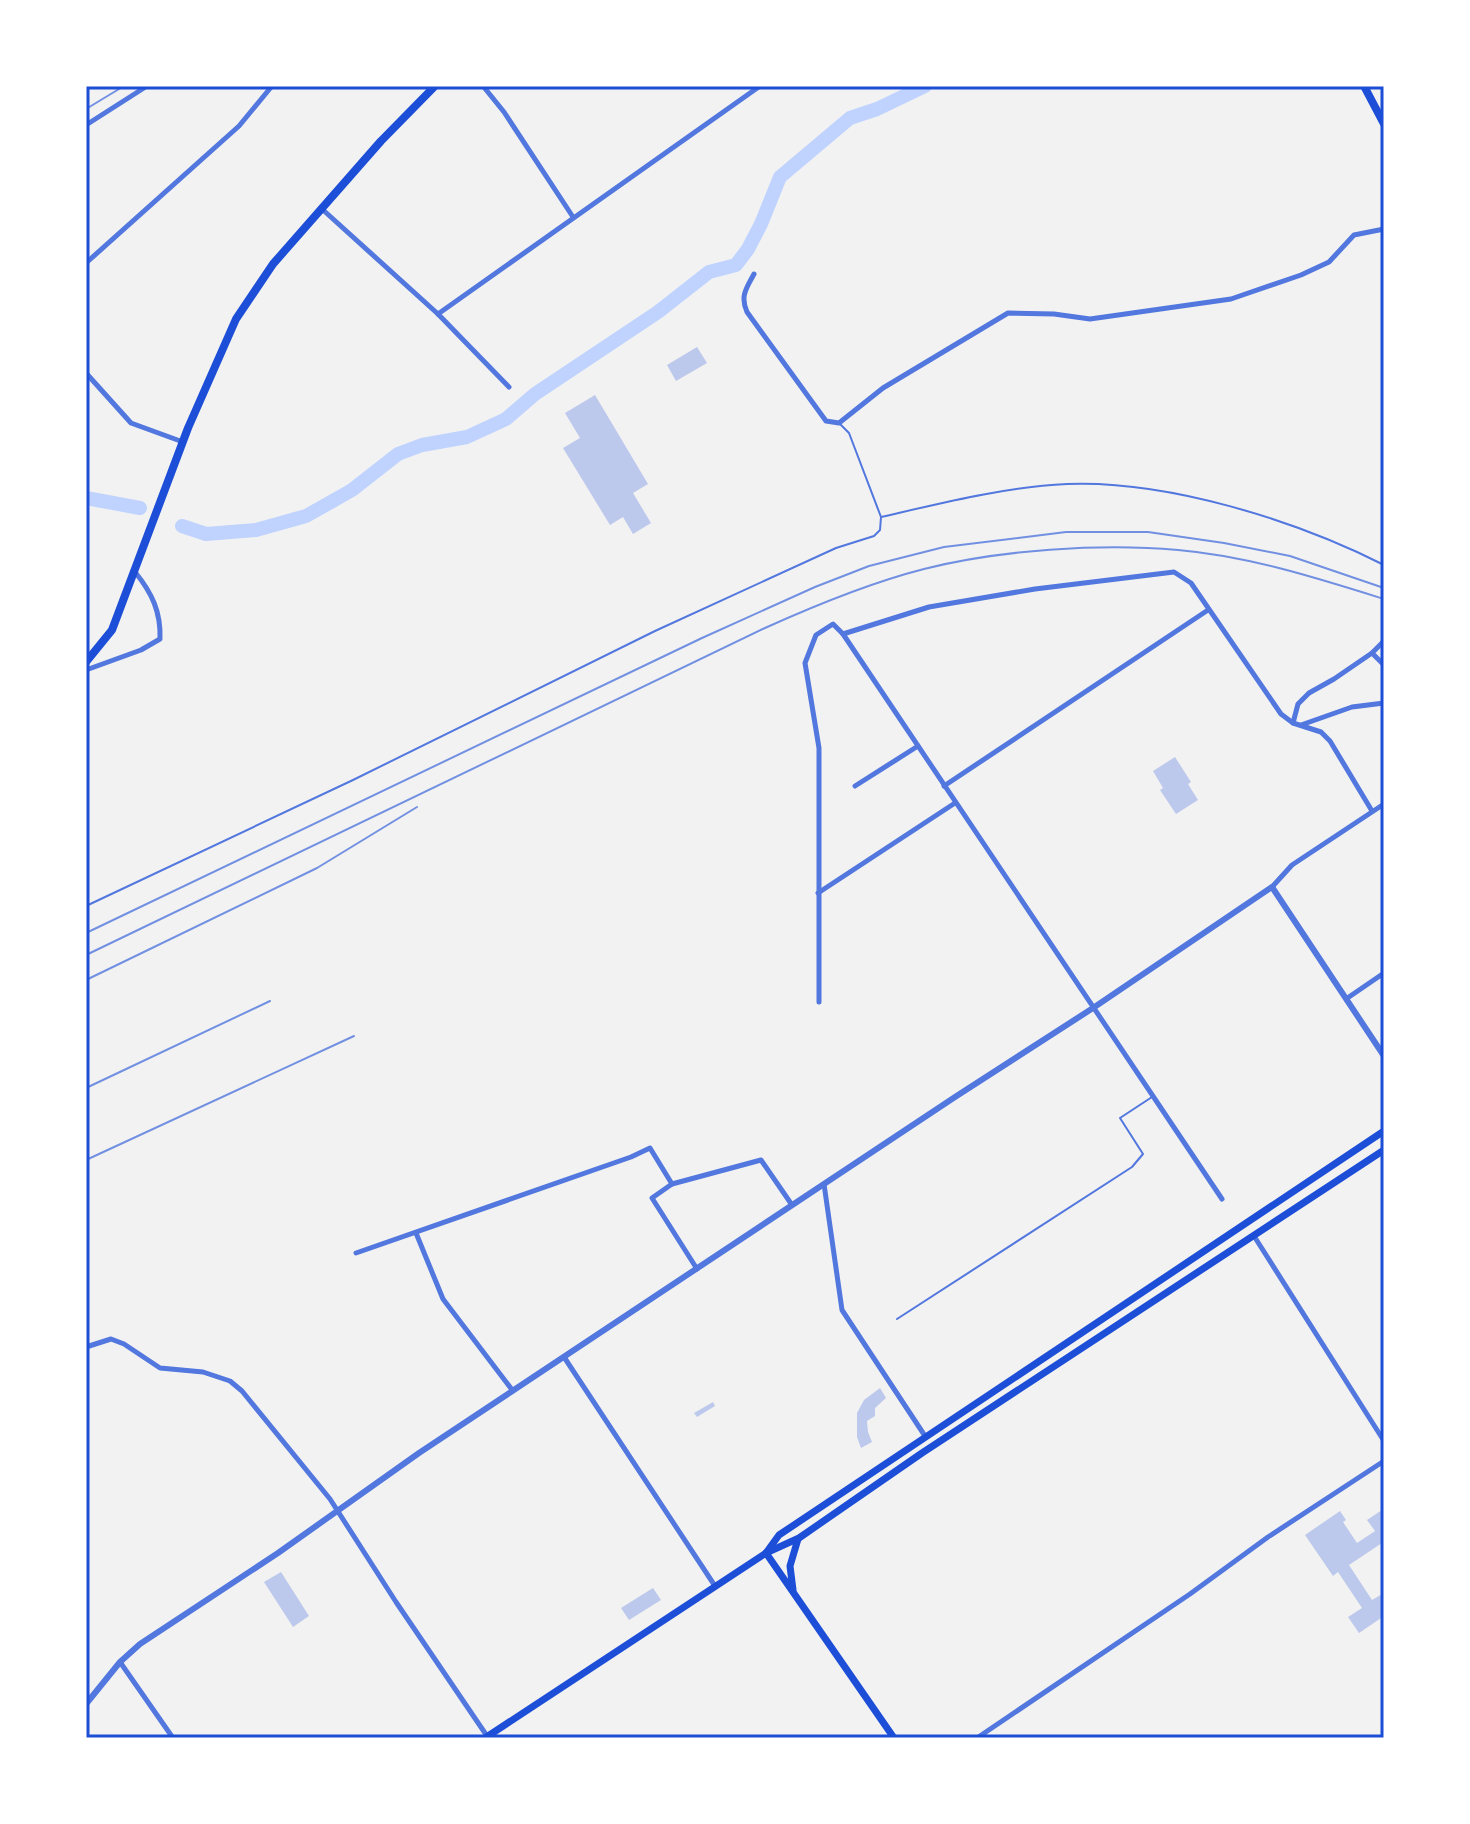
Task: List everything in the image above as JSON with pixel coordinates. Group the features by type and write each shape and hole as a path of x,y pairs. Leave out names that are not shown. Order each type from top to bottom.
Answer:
{"main road":[{"path":"86,662 112,630 183,442 236,319 273,264 381,141 435,86"},
{"path":"1364,86 1384,124"},
{"path":"766,1553 779,1535 1384,1131"},
{"path":"487,1737 766,1553 799,1538 1384,1150"},
{"path":"1247,1222 1254,1236"},
{"path":"925,1436 932,1447"},
{"path":"793,1592 790,1566 799,1538"},
{"path":"766,1553 894,1738"}],"street":[{"path":"86,125 147,86"},
{"path":"86,263 239,126 272,86"},
{"path":"483,86 504,112 573,217"},
{"path":"438,314 760,86"},
{"path":"321,208 438,314 509,387"},
{"path":"754,274 743,293 742,301 747,312 826,421 839,423 883,388 1008,313 1090,319 1231,299 1301,275 1329,262 1354,235 1384,229"},
{"path":"86,373 131,423 183,442"},
{"path":"86,670 141,650 160,639 161,620 154,600 135,572"},
{"path":"843,634 929,607 1035,589 1174,572 1191,583 1281,714 1296,725 1321,732 1330,741 1372,811"},
{"path":"944,786 1208,610"},
{"path":"819,1002 819,748 805,663 816,635 833,624 843,634 1222,1199"},
{"path":"1296,725 1298,704 1309,693 1372,653 1384,641"},
{"path":"1372,653 1384,665"},
{"path":"1296,725 1352,707 1384,703"},
{"path":"855,786 918,746"},
{"path":"817,894 955,803"},
{"path":"86,1704 120,1662 140,1644 419,1453 1093,1008 1272,887 1292,865 1384,804"},
{"path":"1272,887 1384,1056"},
{"path":"1346,999 1384,973"},
{"path":"356,1253 650,1148 672,1184"},
{"path":"697,1269 652,1198 672,1184 761,1160 792,1205"},
{"path":"824,1184 842,1310 925,1436"},
{"path":"416,1233 443,1299 513,1391"},
{"path":"1254,1236 1384,1441"},
{"path":"86,1347 111,1339 160,1368 203,1372 230,1381 242,1391 287,1444 337,1512 487,1737"},
{"path":"564,1357 715,1586"},
{"path":"977,1738 1190,1594 1268,1537 1384,1461"},
{"path":"120,1662 173,1738"}],"lane":[{"path":"86,906 353,780 655,631 836,548 874,536 880,530 881,517 849,433 839,423"},
{"path":"881,517 966,497 1056,485 1135,486 1211,502 1261,517 1353,549 1384,565"},
{"path":"897,1319 1132,1167 1143,1154 1120,1118 1153,1096"}],"building":[{"path":"697,347 707,363 676,381 667,365"},
{"path":"595,395 648,484 633,493 651,523 633,534 623,517 610,525 563,448 580,438 565,413"},
{"path":"1175,757 1198,800 1176,814 1160,790 1163,788 1153,771"},
{"path":"880,1388 886,1398 875,1408 875,1416 867,1421 872,1442 861,1448 857,1437 857,1413 864,1400"},
{"path":"713,1402 715,1406 697,1417 694,1413"},
{"path":"1382,1510 1384,1546 1382,1543 1349,1565 1372,1600 1384,1593 1384,1616 1359,1633 1348,1617 1362,1608 1338,1572 1333,1576 1305,1535 1340,1511 1346,1520 1343,1522 1357,1543 1375,1531 1367,1520"},
{"path":"281,1572 309,1616 293,1627 264,1582"},
{"path":"653,1588 661,1600 629,1620 621,1608"}],"waterway":[{"path":"182,526 206,534 256,530 306,516 352,490 398,454 422,445 467,437 506,419 535,394 658,312 709,272 736,265 761,224 780,177 850,118 925,86"},
{"path":"86,498 140,508"}],"railway":[{"path":"86,109 124,86"},
{"path":"86,933 702,638 869,566 944,547 1066,532 1148,532 1290,556 1381,587"},
{"path":"86,955 765,628 843,595 903,575 953,562 1017,553 1083,548 1148,548 1204,553 1256,563 1384,599"},
{"path":"86,980 317,868 417,807"},
{"path":"86,1088 270,1001"},
{"path":"86,1160 354,1036"}]}
